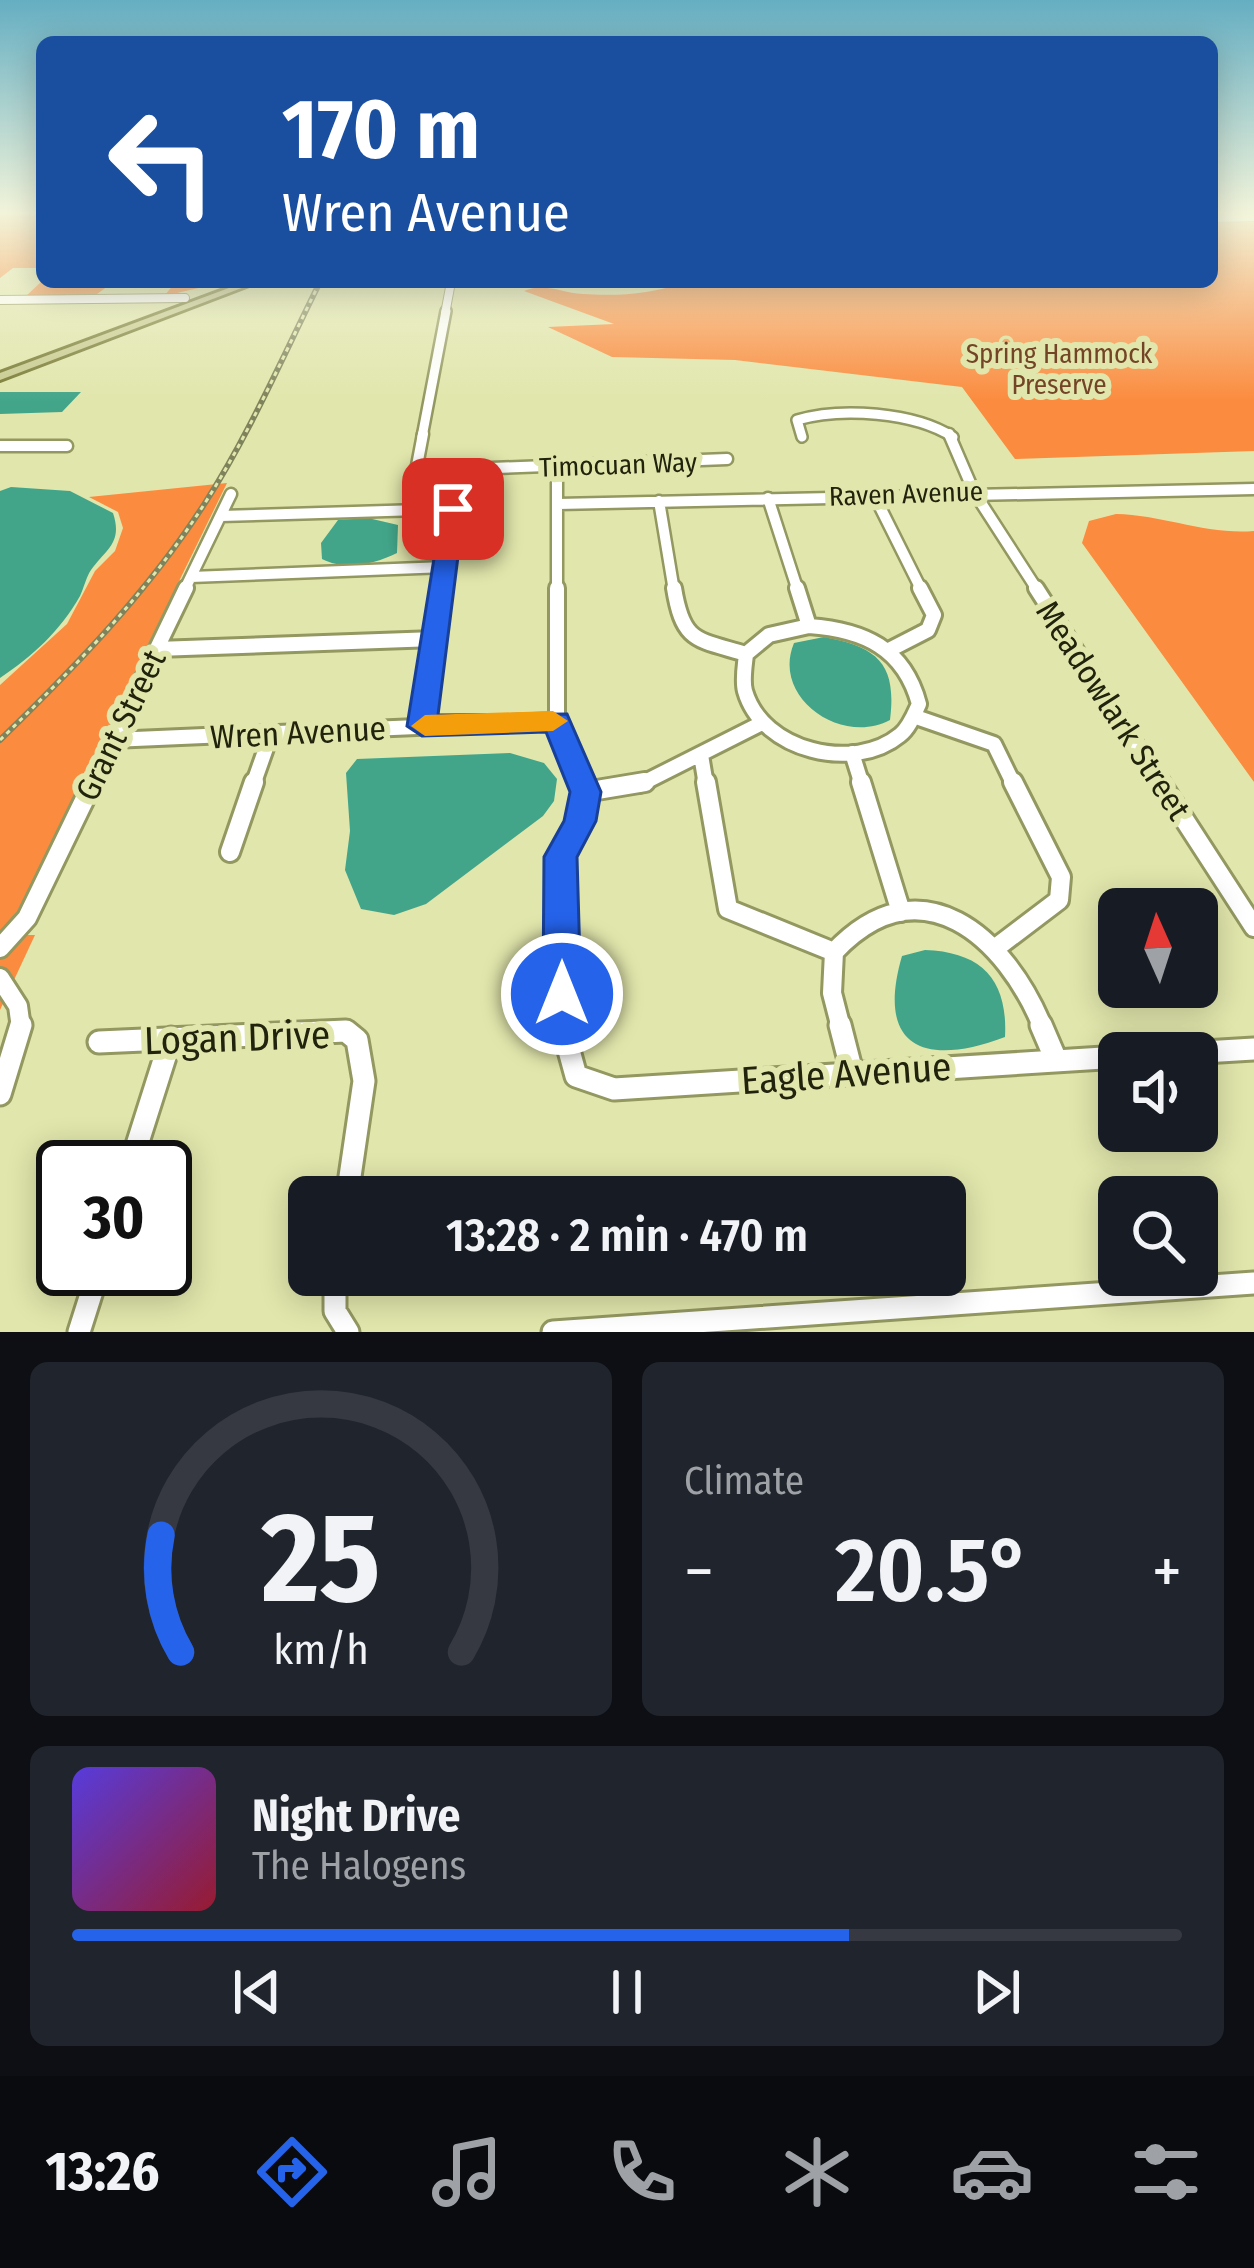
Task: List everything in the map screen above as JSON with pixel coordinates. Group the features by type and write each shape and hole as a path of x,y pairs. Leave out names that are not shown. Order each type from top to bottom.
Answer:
{"main road":[{"path":"2,372 212,288"},
{"path":"2,372 236,288"}],"street":[{"name":"Timocuan Way","path":"450,288 416,471 727,459"},
{"path":"0,300 185,298"},
{"name":"Meadowlark Street","path":"802,437 796,423 815,413 940,426 953,436 960,467 974,492 1254,927"},
{"path":"0,446 67,446"},
{"path":"422,726 457,482"},
{"path":"557,482 556,721 586,792 634,787 762,723"},
{"name":"Raven Avenue","path":"558,504 1254,489"},
{"name":"Grant Street","path":"0,949 27,918 231,494"},
{"path":"874,495 934,623 891,649"},
{"path":"768,498 809,626"},
{"path":"659,501 680,626 694,639 746,654"},
{"path":"221,516 453,509"},
{"path":"191,577 446,567"},
{"path":"809,626 848,630 891,649 917,691 916,717 891,745 852,753 794,745 762,723 744,694 746,654 769,635 809,626"},
{"path":"157,649 435,638"},
{"path":"916,717 994,744 1061,877 1059,900 997,947"},
{"name":"Wren Avenue","path":"112,740 556,721"},
{"path":"230,852 272,734"},
{"path":"852,753 902,912"},
{"path":"701,755 728,909 834,952"},
{"name":"Eagle Avenue","path":"586,792 580,821 561,857 562,1040 575,1076 614,1089 1098,1058"},
{"path":"853,1072 832,993 834,952 862,923 902,912 949,919 997,947 1026,992 1056,1060"},
{"path":"0,978 17,996 24,1042 0,1094"},
{"name":"Logan Drive","path":"99,1042 328,1028 357,1040 364,1082 350,1176"},
{"path":"139,1140 171,1038"},
{"path":"1218,1051 1254,1049"},
{"path":"553,1332 1254,1283"},
{"path":"79,1332 90,1296"},
{"path":"334,1296 334,1311 348,1332"}],"green space":[{"name":"Spring Hammock Preserve","path":"1218,276 1254,276 1254,451 1015,459 962,387 735,360 612,357 548,327 614,324 524,291 546,288 621,295 659,290 1218,288"},
{"path":"36,287 105,288 93,297 24,298"},
{"path":"171,288 199,288 164,296"},
{"path":"227,483 6,935 35,935 0,1010 0,685 67,624 95,571 115,551 123,528 118,512 89,497"},
{"path":"1116,514 1254,531 1254,782 1082,543 1089,521"}],"water":[{"path":"0,392 81,392 62,412 0,414"},
{"path":"11,487 70,491 113,513 116,532 55,632 0,678 0,491"},
{"path":"368,518 398,525 397,553 360,565 322,559 321,543 338,520"},
{"path":"824,637 858,646 880,661 890,685 890,720 852,727 832,722 802,698 790,663 794,643"},
{"path":"510,753 544,763 557,779 554,801 543,816 426,904 394,915 361,909 345,870 350,831 346,773 357,759"},
{"path":"925,950 962,956 987,973 1002,1000 1005,1037 977,1046 931,1049 914,1043 902,1030 895,987 902,956"}],"railway":[{"path":"0,740 109,628 183,536 237,449 317,288"}],"slow traffic":[{"path":"425,726 553,721"}],"route":[{"path":"453,509 422,726 556,721 586,792 580,821 563,844 561,857 562,994"}]}
